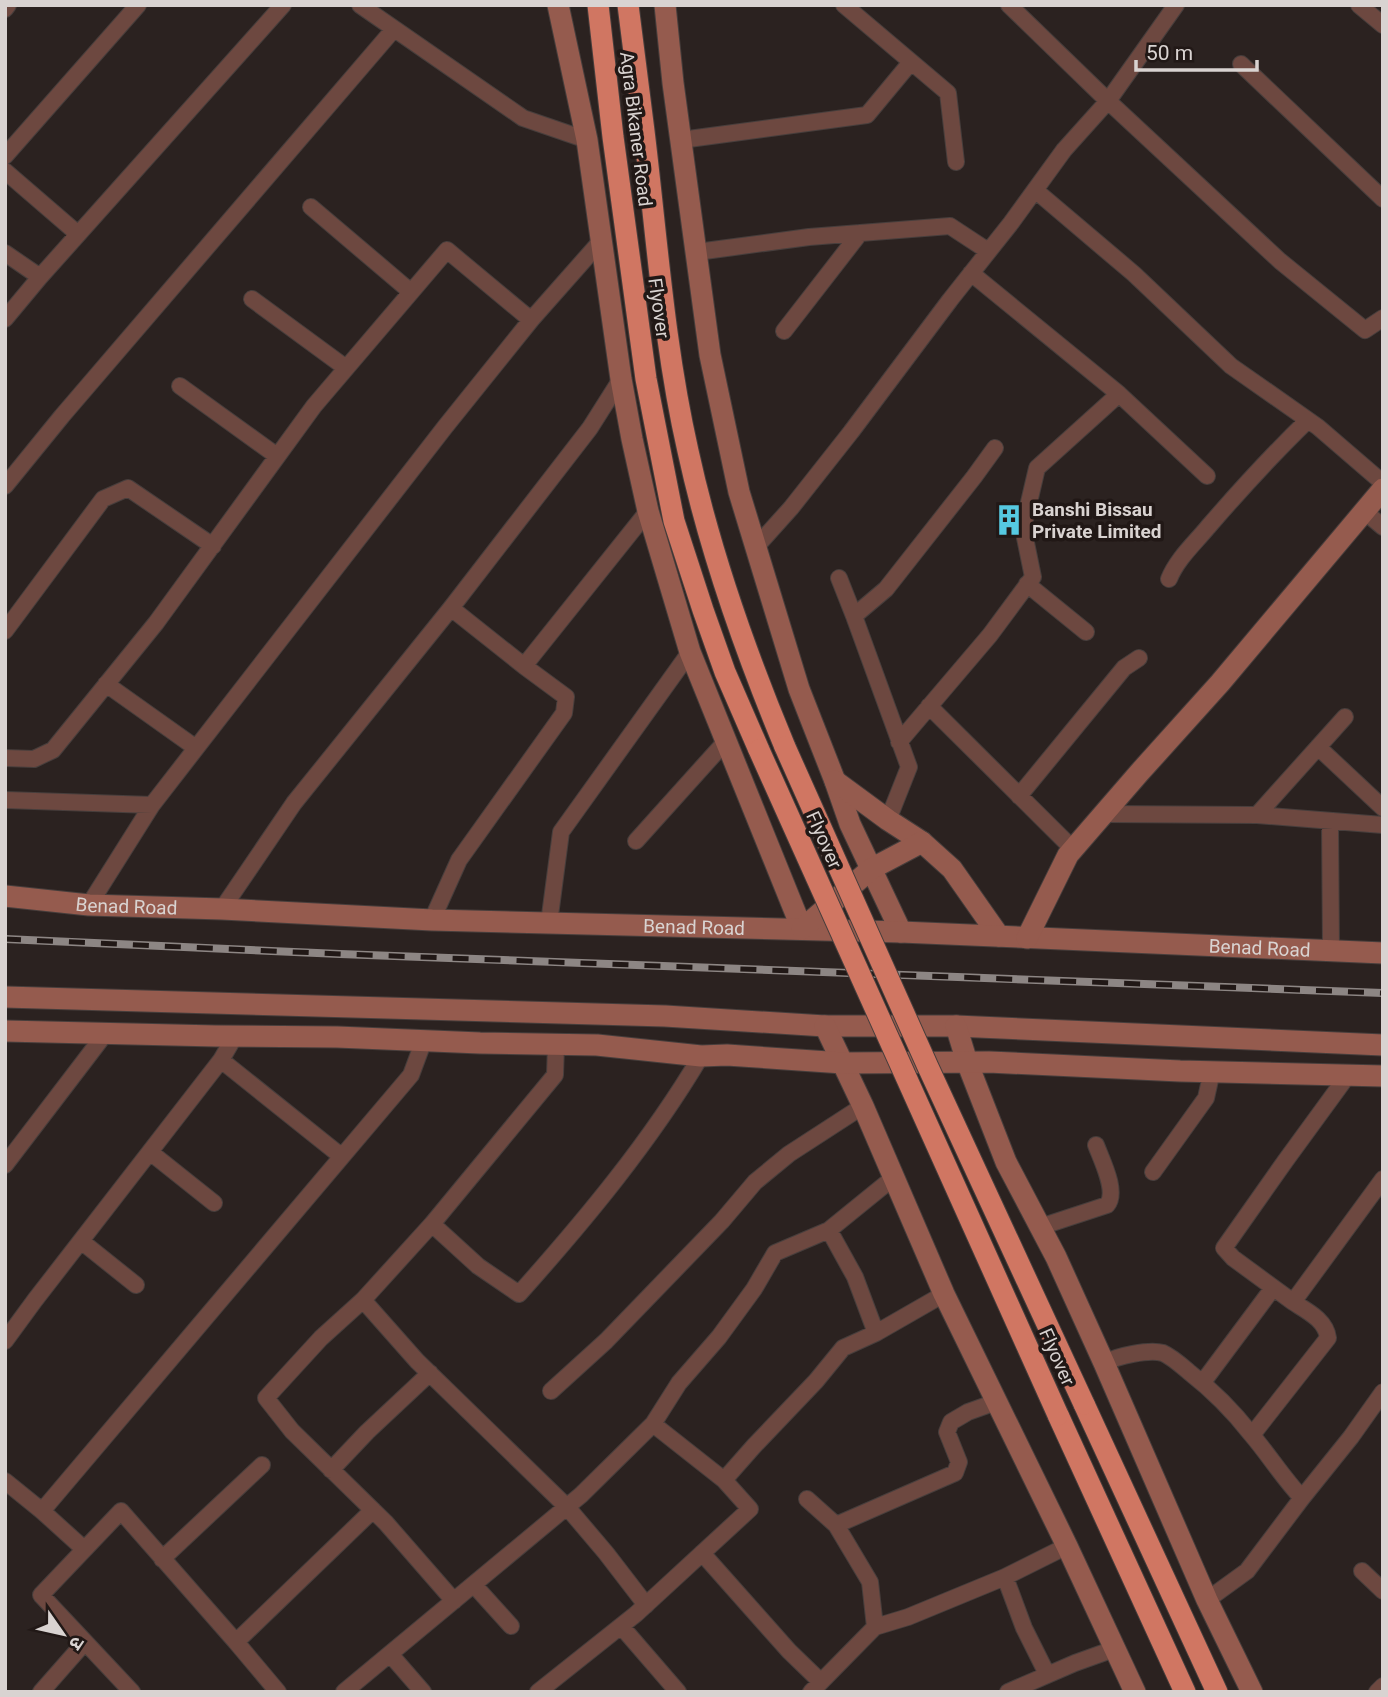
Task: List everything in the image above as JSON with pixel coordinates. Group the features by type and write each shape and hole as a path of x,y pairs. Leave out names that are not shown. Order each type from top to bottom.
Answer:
{"highway":[{"name":"Agra Bikaner Road","path":"598,5 630,258"},
{"name":"Flyover","path":"628,5 657,253 687,448 702,509 737,622 785,747 928,1067 1217,1692"},
{"name":"Flyover","path":"630,258 646,379 674,521 721,660 1058,1415 1185,1692"}],"main road":[{"path":"558,5 587,140 621,379 648,511 690,652 802,929 871,869 922,842"},
{"path":"665,5 710,355 739,492 799,689 850,824 901,932"},
{"path":"1027,938 1068,855 1220,683 1383,489"},
{"path":"835,780 922,842 952,869 999,936"},
{"name":"Benad Road","path":"5,896 89,905 432,920 901,932 1383,953"},
{"path":"5,997 651,1016 825,1026 956,1026 1383,1045"},
{"path":"825,1026 844,1063 944,1294 1135,1692"},
{"path":"956,1026 1006,1162 1056,1256 1207,1600 1252,1692"},
{"path":"5,1031 597,1045 701,1056 727,1055 844,1063 967,1062 1383,1076"}],"street":[{"path":"5,156 138,5"},
{"path":"5,319 283,5"},
{"path":"360,5 523,118 587,140"},
{"path":"844,5 948,93 956,162"},
{"path":"1009,5 1280,261 1365,330 1383,318"},
{"path":"755,548 791,508 1064,150 1108,101 1176,5"},
{"path":"1359,5 1383,25"},
{"path":"5,486 394,29"},
{"path":"681,141 867,115 911,62"},
{"path":"1241,64 1383,199"},
{"path":"5,171 78,234"},
{"path":"1035,190 1134,274 1231,366 1318,427 1383,483"},
{"path":"311,207 411,292"},
{"path":"697,252 809,237 950,226 988,251"},
{"path":"784,331 860,233"},
{"path":"89,905 152,805 445,427 531,320 600,242"},
{"path":"5,758 34,759 53,750 156,623 314,406 447,250 531,320"},
{"path":"5,253 40,277"},
{"path":"971,273 1119,394 1207,476"},
{"path":"252,299 346,368"},
{"path":"222,909 294,803 451,608 590,428 621,379"},
{"path":"180,386 277,456"},
{"path":"899,742 990,635 1033,577 1023,528 1037,468 1119,394"},
{"path":"1169,579 1173,568 1233,498 1308,420"},
{"path":"854,617 886,590 995,448"},
{"path":"5,631 103,499 128,488 213,546"},
{"path":"524,666 648,511"},
{"path":"1364,511 1383,527"},
{"path":"839,578 909,767 888,820"},
{"path":"1027,584 1086,632"},
{"path":"432,920 459,860 564,713 566,697 451,608"},
{"path":"549,922 561,832 690,652"},
{"path":"1019,796 1124,668 1139,659"},
{"path":"106,684 196,748"},
{"path":"929,706 1073,849"},
{"path":"1257,815 1345,717"},
{"path":"636,841 726,741"},
{"path":"1318,747 1383,808"},
{"path":"5,800 152,805"},
{"path":"1103,814 1257,815 1383,825"},
{"path":"1330,821 1331,951"},
{"path":"5,1164 105,1034"},
{"path":"5,1341 221,1060 235,1036"},
{"path":"42,1511 411,1075 424,1040"},
{"path":"454,1601 373,1510 292,1432 266,1398 321,1338 363,1300 432,1224 555,1075 556,1045"},
{"path":"432,1224 478,1266 519,1294 619,1173 684,1085 701,1056"},
{"path":"221,1060 341,1156"},
{"path":"1153,1172 1206,1098 1212,1072"},
{"path":"1252,1435 1328,1338 1327,1329 1318,1319 1233,1258 1224,1248 1348,1075"},
{"path":"551,1391 615,1331 722,1221 755,1182 789,1154 863,1106"},
{"path":"1040,1227 1107,1205 1111,1201 1112,1192 1096,1145"},
{"path":"150,1152 214,1203"},
{"path":"344,1692 581,1495 653,1424 679,1383 719,1337 754,1289 775,1253 829,1230 893,1178"},
{"path":"1293,1302 1383,1179"},
{"path":"829,1230 855,1277 876,1333"},
{"path":"81,1241 136,1285"},
{"path":"1203,1382 1273,1289"},
{"path":"724,1480 843,1348 876,1333 944,1294"},
{"path":"363,1300 430,1373 567,1507 646,1605"},
{"path":"1104,1363 1113,1358 1144,1353 1162,1353 1176,1362 1203,1382 1252,1435 1302,1498"},
{"path":"331,1470 430,1373"},
{"path":"1207,1600 1247,1572 1383,1392"},
{"path":"836,1525 955,1473 959,1462 947,1432 951,1422 968,1412 996,1402"},
{"path":"538,1692 646,1605 750,1509 724,1480 653,1424"},
{"path":"162,1559 261,1465"},
{"path":"5,1481 84,1549"},
{"path":"807,1499 836,1525 870,1581 875,1627"},
{"path":"236,1642 373,1510"},
{"path":"132,1692 41,1595 121,1511 278,1692"},
{"path":"702,1552 789,1651 816,1687 875,1627 908,1618 1005,1577 1067,1546"},
{"path":"1362,1571 1383,1591"},
{"path":"1005,1577 1024,1628 1047,1674"},
{"path":"474,1585 511,1626"},
{"path":"621,1626 678,1692"},
{"path":"41,1692 85,1642"},
{"path":"1008,1692 1114,1649"},
{"path":"390,1654 423,1692"},
{"path":"557,1678 568,1692"},
{"path":"1377,1692 1383,1686"}],"building":[{"name":"Banshi Bissau Private Limited","path":"1005,508 1015,516 1013,531 996,521"}],"railway":[{"path":"5,939 1383,993"}],"place":[{"name":"Banshi Bissau Private Limited","path":"1009,520"}]}
